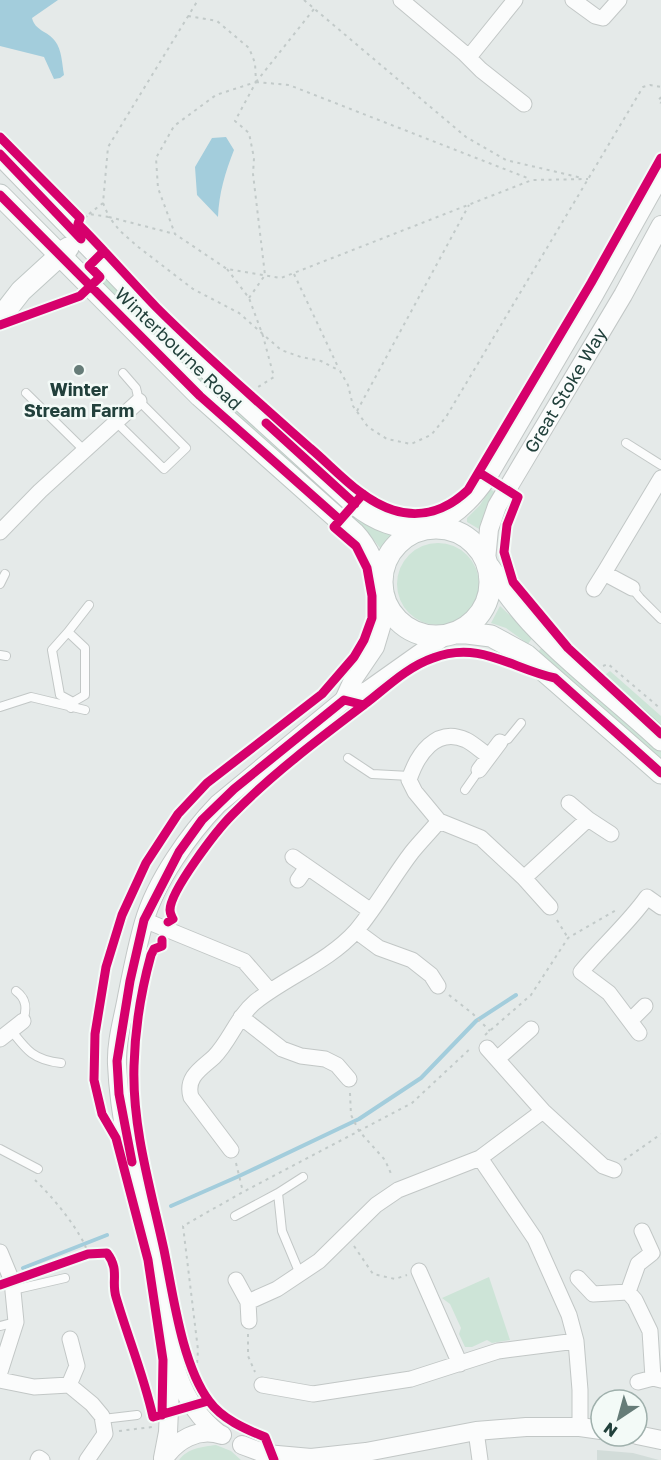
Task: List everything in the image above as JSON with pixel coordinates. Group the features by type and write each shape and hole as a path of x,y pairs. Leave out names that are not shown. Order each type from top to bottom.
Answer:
{"main road":[{"name":"Winterbourne Road","path":"0,154 82,229 222,382 355,504 386,524 410,529 426,529"},
{"name":"Winterbourne Road","path":"0,195 201,396 354,533 370,556 384,594"},
{"path":"0,318 21,291 60,256 82,229"},
{"path":"661,740 543,635 515,604 476,546 463,535 446,529 426,529 409,535 396,546 387,560 383,576 384,594 390,610 401,622 430,635 467,633 491,636 526,655 661,773"},
{"path":"448,634 464,628 476,619 484,607 489,593 490,579 487,562"}],"street":[{"path":"401,0 524,104"},
{"path":"469,57 515,0"},
{"path":"573,0 595,16 603,18 619,0"},
{"name":"Great Stoke Way","path":"426,529 442,523 461,509 487,478 661,175"},
{"name":"Great Stoke Way","path":"487,562 489,529 497,506 623,295 661,225"},
{"path":"0,532 40,491 139,401"},
{"path":"594,589 661,478"},
{"path":"604,573 632,588"},
{"path":"344,700 354,678 375,646 381,627 384,594"},
{"path":"218,1434 193,1405 178,1379 180,1362 161,1298 126,1137 119,1094 117,1061 130,981 144,920 179,852 202,820 234,789 344,700 367,691 448,634"},
{"path":"489,756 466,740 443,736 426,747 413,768 409,780 415,792 439,821 481,838 524,878 550,907"},
{"path":"479,770 500,742"},
{"path":"569,803 611,834"},
{"path":"524,878 588,819"},
{"path":"231,1150 195,1103 189,1090 192,1078 199,1069 216,1056 241,1017 253,1004 337,950 356,930 412,852 439,821"},
{"path":"293,857 371,911"},
{"path":"298,880 307,867"},
{"path":"645,1006 634,1027 609,993 581,972 648,897 661,907"},
{"path":"144,920 244,961 270,991"},
{"path":"356,930 379,948 412,960 431,975 438,986"},
{"path":"241,1017 282,1049 302,1056 325,1059 338,1065 349,1078"},
{"path":"531,1029 484,1048 543,1111 605,1171"},
{"path":"248,1302 278,1289 319,1261 376,1205 398,1190 480,1158 543,1111"},
{"path":"480,1158 535,1239 569,1315 576,1341 580,1427"},
{"path":"628,1292 638,1264 652,1253 642,1232"},
{"path":"0,1252 7,1265 13,1290 16,1322 0,1372"},
{"path":"419,1271 460,1364"},
{"path":"578,1278 593,1294 628,1292"},
{"path":"236,1280 248,1302 249,1321"},
{"path":"628,1292 635,1300 650,1330 657,1379 638,1382"},
{"path":"69,1385 77,1366 70,1339"},
{"path":"262,1385 313,1394 411,1379 498,1351 576,1341"},
{"path":"163,1460 180,1362"},
{"path":"0,1380 34,1388 69,1385 92,1404 103,1419 104,1436 87,1460"},
{"path":"163,1460 180,1441 205,1432 231,1438 247,1453 310,1459 366,1452 476,1431 526,1427 589,1428"},
{"path":"476,1431 480,1460"}],"lane":[{"path":"116,422 164,469 186,448 139,401 136,388 123,373"},
{"path":"26,393 85,451"},
{"path":"626,442 661,465"},
{"path":"0,584 5,574"},
{"path":"632,588 661,619"},
{"path":"72,705 60,695 52,651 88,605"},
{"path":"68,632 85,648 85,695 72,705"},
{"path":"0,707 31,697 72,705 85,710"},
{"path":"500,742 508,739 521,723"},
{"path":"348,758 372,774 410,776"},
{"path":"465,790 479,770"},
{"path":"16,992 23,996 26,1005 11,1030 27,1050 37,1058 62,1063"},
{"path":"0,1149 38,1169"},
{"path":"235,1216 303,1177"},
{"path":"278,1193 282,1232 300,1274"},
{"path":"13,1290 65,1278"},
{"path":"0,1326 16,1322"},
{"path":"103,1419 137,1414"}],"path":[{"path":"198,0 108,147 103,203 109,217 120,231 194,290 238,313 281,350 301,357 321,360 340,371"},
{"path":"304,0 466,137 506,159 588,179"},
{"path":"249,297 265,275 253,174 254,158 249,133 235,121 256,82 315,9"},
{"path":"188,16 217,21 249,48 255,63 256,82"},
{"path":"175,234 158,188 156,158 174,126 216,95 256,82 290,85 532,180"},
{"path":"294,274 348,386 353,405 368,427 387,439 411,444 431,435 446,417 643,87 650,85 661,87"},
{"path":"661,98 658,101 661,103"},
{"path":"227,269 281,278 532,180 588,179"},
{"path":"73,211 80,218 78,224 82,229 89,214 103,203"},
{"path":"357,412 469,205"},
{"path":"89,214 175,234 227,269 249,297 274,376 246,392"},
{"path":"598,671 608,664 661,709"},
{"path":"198,1383 198,1350 183,1226 412,1103 484,1048 490,1030 531,995 568,938 624,906 636,912"},
{"path":"550,907 568,938"},
{"path":"438,986 490,1030"},
{"path":"349,1078 351,1115 359,1131 385,1160 398,1190"},
{"path":"605,1171 661,1134"},
{"path":"238,1171 243,1192"},
{"path":"29,1175 46,1190 91,1252 77,1258"},
{"path":"346,1234 373,1274 395,1279 419,1271"},
{"path":"249,1321 248,1356 262,1385"},
{"path":"180,1362 198,1383"},
{"path":"104,1436 124,1430 152,1427"}],"shaded area":[{"path":"597,1450 633,1453 659,1460 597,1460"}],"green space":[{"path":"110,273 346,505 343,509 197,380 99,282"},
{"path":"490,489 496,493 479,529 467,522 467,518 480,505"},
{"path":"356,513 392,535 383,548 380,548 352,517"},
{"path":"438,543 454,546 467,555 476,568 479,584 476,600 467,613 454,622 438,625 422,622 409,613 400,600 397,584 400,568 409,555 422,546"},
{"path":"500,606 533,637 528,644 506,628 491,623"},
{"path":"543,646 661,750 661,761 592,697 538,652"},
{"path":"610,671 661,716 661,727 605,675"},
{"path":"489,1277 510,1340 492,1343 487,1340 472,1347 465,1347 459,1334 461,1328 450,1304 442,1298"},
{"path":"216,1445 231,1451 241,1460 179,1460 191,1451"}],"water":[{"path":"0,0 58,0 32,18 36,26 52,38 57,45 64,75 54,79 44,57 0,46"},
{"path":"226,137 234,150 223,183 218,217 197,195 195,167 212,138"}],"waterway":[{"path":"171,1206 359,1119 421,1078 476,1021 516,995"},
{"path":"23,1268 107,1235"}],"cycle path":[{"path":"0,137 80,218 78,224 193,343 359,492 381,505 403,513 433,511 451,503 468,490 591,283 661,158"},
{"path":"0,154 81,239"},
{"path":"0,195 200,396 340,520"},
{"path":"0,325 80,296 100,277 89,266 104,251"},
{"path":"266,423 355,504"},
{"path":"480,473 518,497 507,525 504,552 513,582 568,648 661,734"},
{"path":"162,1415 163,1360 148,1260 116,1138 102,1114 94,1080 95,1034 106,967 122,915 146,863 178,814 207,783 322,694 354,657 364,640 372,618 372,596 367,568 356,546 334,527 363,494"},
{"path":"168,922 173,919 170,911 178,889 206,847 232,815 263,785 314,743 406,672 433,658 450,653 481,654 555,678 661,773"},
{"path":"132,1162 119,1094 117,1061 130,981 144,920 179,852 202,820 234,789 344,700 364,705"},
{"path":"162,940 162,946 154,949 151,955 141,996 136,1038 134,1089 143,1159 175,1308 185,1349 200,1386 209,1401 227,1418 265,1437 274,1460"},
{"path":"0,1285 88,1254 107,1253 113,1265 116,1297 153,1417 208,1401"}],"place":[{"name":"Winter Stream Farm","path":"79,370"}]}
